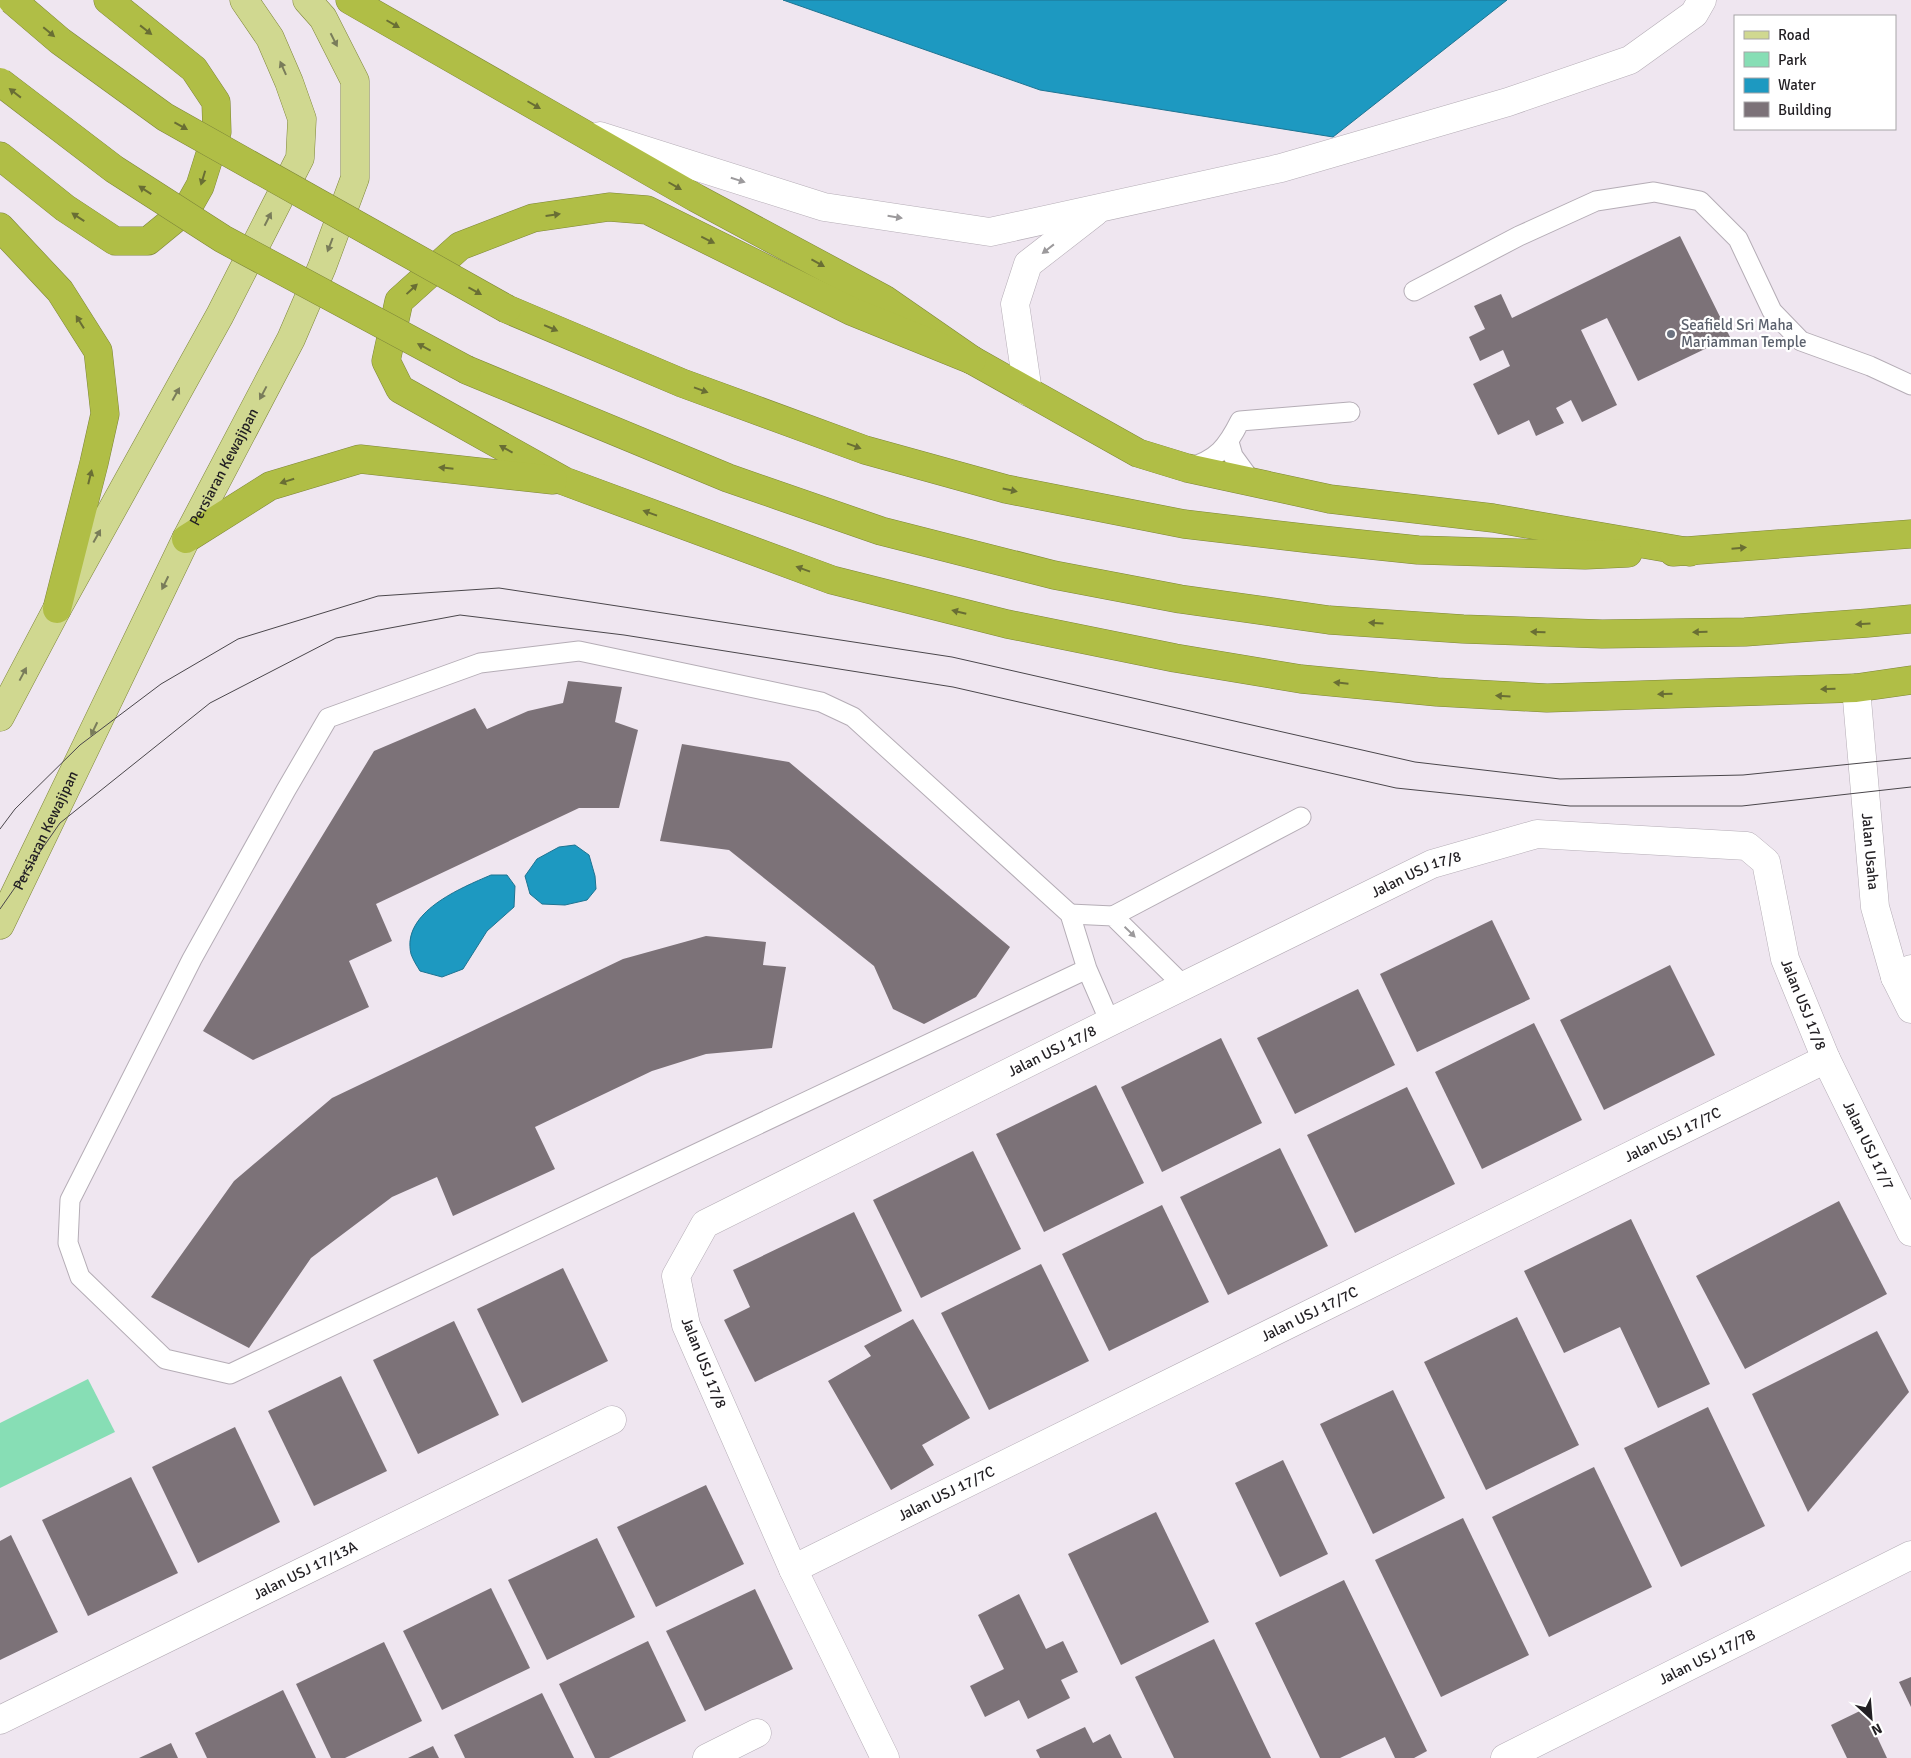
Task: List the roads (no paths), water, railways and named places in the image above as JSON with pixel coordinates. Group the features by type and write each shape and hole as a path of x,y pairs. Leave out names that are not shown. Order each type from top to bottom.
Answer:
{"highway":[{"path":"12,0 60,41 165,118 507,309 682,383 856,447 1006,489 1184,524 1418,550 1585,554 1690,552 1911,534"},
{"path":"0,156 65,208 115,241 148,241 187,209 200,186 217,132 216,102 194,69 108,0"},
{"path":"350,0 696,198 884,299 972,360 1138,453 1187,468 1330,499 1493,518 1690,552"},
{"path":"0,82 114,169 223,240 467,370 728,478 881,531 1054,575 1180,598 1329,620 1463,629 1602,634 1744,632 1868,624 1911,618"},
{"path":"972,360 851,311 647,210 609,207 533,218 460,246 399,301 386,361 400,389 564,481 832,580 1016,626 1175,658 1301,679 1437,692 1547,698 1856,688 1911,680"},
{"path":"0,227 60,290 98,351 105,414 57,609"},
{"path":"186,539 270,486 360,459 564,481"}],"main road":[{"path":"0,717 57,609 220,315 300,158 302,119 290,82 270,38 244,0"},
{"name":"Persiaran Kewajipan","path":"0,925 186,539 291,339 322,267 356,178 355,81 323,18 307,0"}],"street":[{"path":"574,128 824,207 990,232 1281,168 1508,102 1630,60 1694,14 1702,0"},
{"path":"1028,392 1015,304 1028,264 1100,208"},
{"name":"Jalan Usaha","path":"1856,688 1875,907 1903,973 1911,1009"},
{"name":"Jalan USJ 17/8","path":"885,1758 793,1568 686,1325 676,1276 705,1224 1432,864 1538,834 1747,846 1766,862 1785,959 1826,1059"},
{"name":"Jalan USJ 17/7","path":"1826,1059 1911,1232"},
{"name":"Jalan USJ 17/7C","path":"793,1568 1826,1059"},
{"name":"Jalan USJ 17/13A","path":"0,1720 612,1420"},
{"name":"Jalan USJ 17/7B","path":"1505,1758 1911,1555"},
{"path":"708,1758 757,1733"}],"lane":[{"path":"1414,291 1519,236 1596,201 1654,192 1700,201 1738,239 1772,311 1800,341 1870,366 1911,385"},
{"path":"1187,468 1203,464 1217,454 1229,442 1240,421 1350,412"},
{"path":"1229,442 1233,456 1252,482"},
{"path":"1087,968 230,1374 166,1359 80,1278 68,1243 70,1200 192,959 328,718 480,663 579,651 821,702 853,717 1070,914 1087,968 1110,1022"},
{"path":"1070,914 1113,916 1301,817"},
{"path":"1113,916 1184,986"}],"water":[{"path":"783,0 1507,0 1333,137 1040,90"},
{"path":"575,845 589,855 595,876 596,889 587,900 565,905 542,904 530,894 525,876 537,859 559,847"},
{"path":"491,875 507,875 515,886 514,907 487,931 463,969 442,977 420,971 411,954 410,939 415,926 424,914 436,904 464,887"}],"tram line":[{"path":"0,829 15,809 80,745 161,684 238,639 378,596 499,588 952,657 1415,762 1560,779 1743,775 1911,758"},
{"path":"0,909 60,823 210,703 336,638 460,615 624,635 953,687 1396,788 1570,806 1742,806 1911,787"}],"place":[{"name":"Seafield Sri Maha Mariamman Temple","path":"1671,334"}]}
